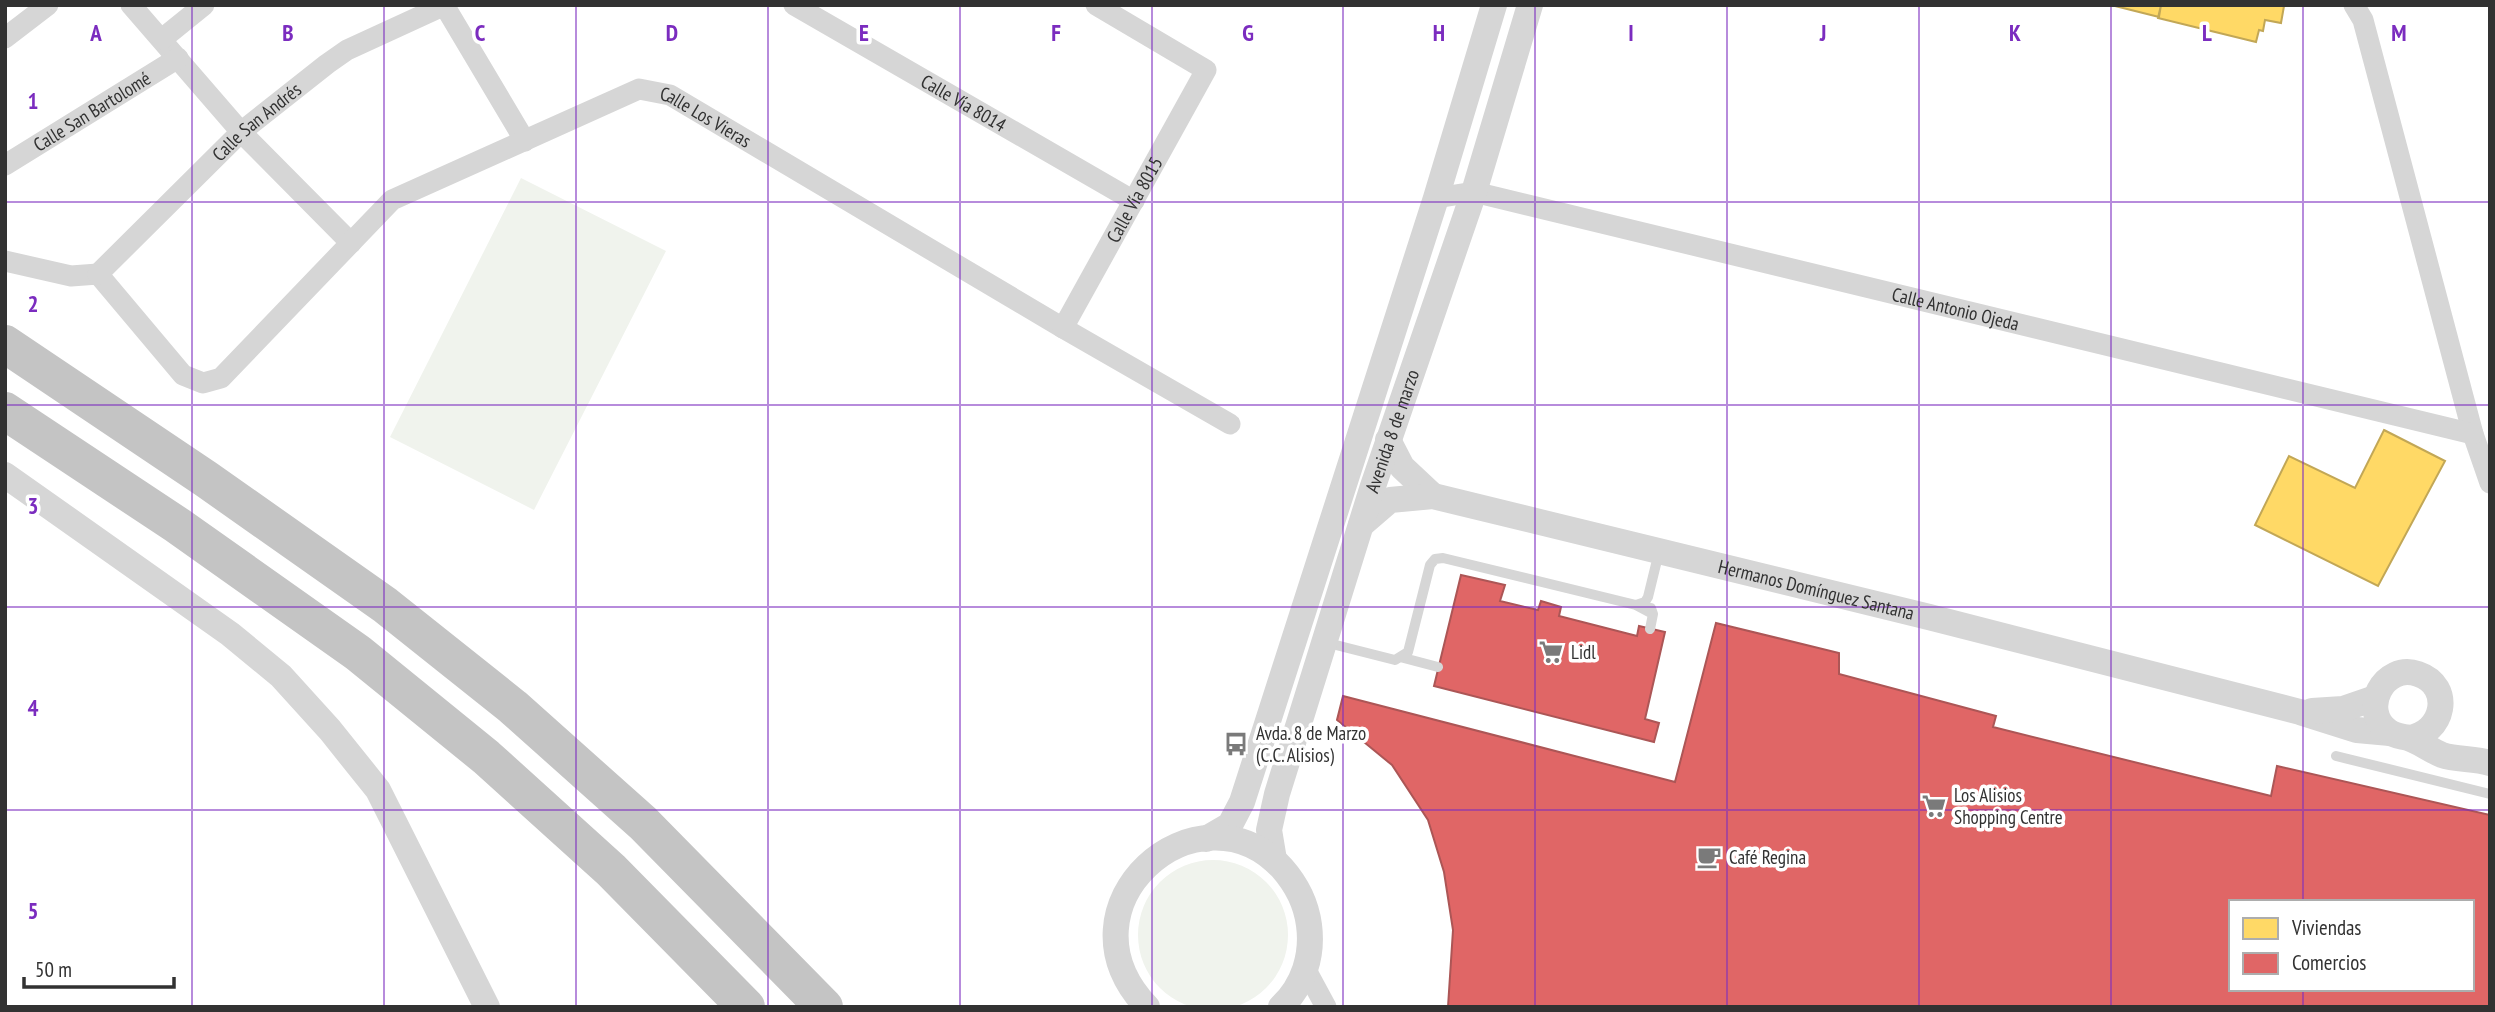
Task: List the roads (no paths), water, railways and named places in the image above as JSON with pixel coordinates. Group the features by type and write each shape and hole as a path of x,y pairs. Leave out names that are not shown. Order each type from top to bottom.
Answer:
{"highway":[{"path":"5,344 206,479 385,605 513,707 643,824 824,1007"},
{"path":"5,411 177,526 358,653 486,757 611,870 746,1007"}],"street":[{"path":"5,38 48,5"},
{"path":"131,5 241,132 351,243"},
{"path":"162,39 204,5"},
{"path":"444,5 525,141"},
{"name":"Calle San Andrés","path":"98,274 241,132 327,64 347,50 444,5"},
{"name":"Calle Vía 8014","path":"794,5 1134,201"},
{"name":"Calle Vía 8015","path":"1063,328 1206,70 1096,5"},
{"name":"Avenida 8 de marzo","path":"1206,839 1230,825 1242,802 1436,198 1494,5"},
{"name":"Avenida 8 de marzo","path":"1274,860 1269,830 1277,794 1388,440 1474,192 1530,5"},
{"path":"2354,5 2362,20 2473,433 2490,483"},
{"name":"Calle San Bartolomé","path":"5,165 178,58"},
{"name":"Calle Los Vieras","path":"98,274 183,375 203,383 221,378 392,200 639,89 670,95 1230,424"},
{"name":"Calle Antonio Ojeda","path":"1436,198 1474,192 2473,433"},
{"path":"5,261 71,276 98,274"},
{"name":"Hermanos Domínguez Santana","path":"1388,440 1402,467 1433,496"},
{"path":"5,475 230,634 281,677 322,721 378,790 487,1007"},
{"name":"Hermanos Domínguez Santana","path":"1361,525 1390,500 1433,496 2204,687 2357,730 2399,736"},
{"path":"2399,736 2425,733 2438,718 2441,708 2435,687 2418,674 2407,672 2386,680 2375,698 2377,718 2399,736 2444,756 2482,761"},
{"path":"2300,712 2343,709 2375,698"},
{"path":"2438,718 2452,744 2482,761"},
{"path":"1147,1007 1131,990 1117,959 1115,925 1125,893 1145,865 1173,847 1206,839 1230,840 1253,847 1274,860 1295,883 1307,910 1311,940 1306,970 1284,1003 1318,1007"},
{"path":"1306,970 1326,1007"}],"lane":[{"path":"1636,605 1645,602 1648,597 1659,552"},
{"path":"1325,642 1395,660 1408,652 1430,565 1434,559 1443,558 1636,605 1653,614"},
{"path":"1648,597 1653,614 1650,629"},
{"path":"1400,657 1438,667"},
{"path":"2336,756 2490,794"}],"place":[{"name":"Lidl","path":"1551,652"},
{"name":"Avda. 8 de Marzo (C.C. Alisios)","path":"1236,744"},
{"name":"Los Alisios Shopping Centre","path":"1934,806"},
{"name":"Café Regina","path":"1709,857"}]}
